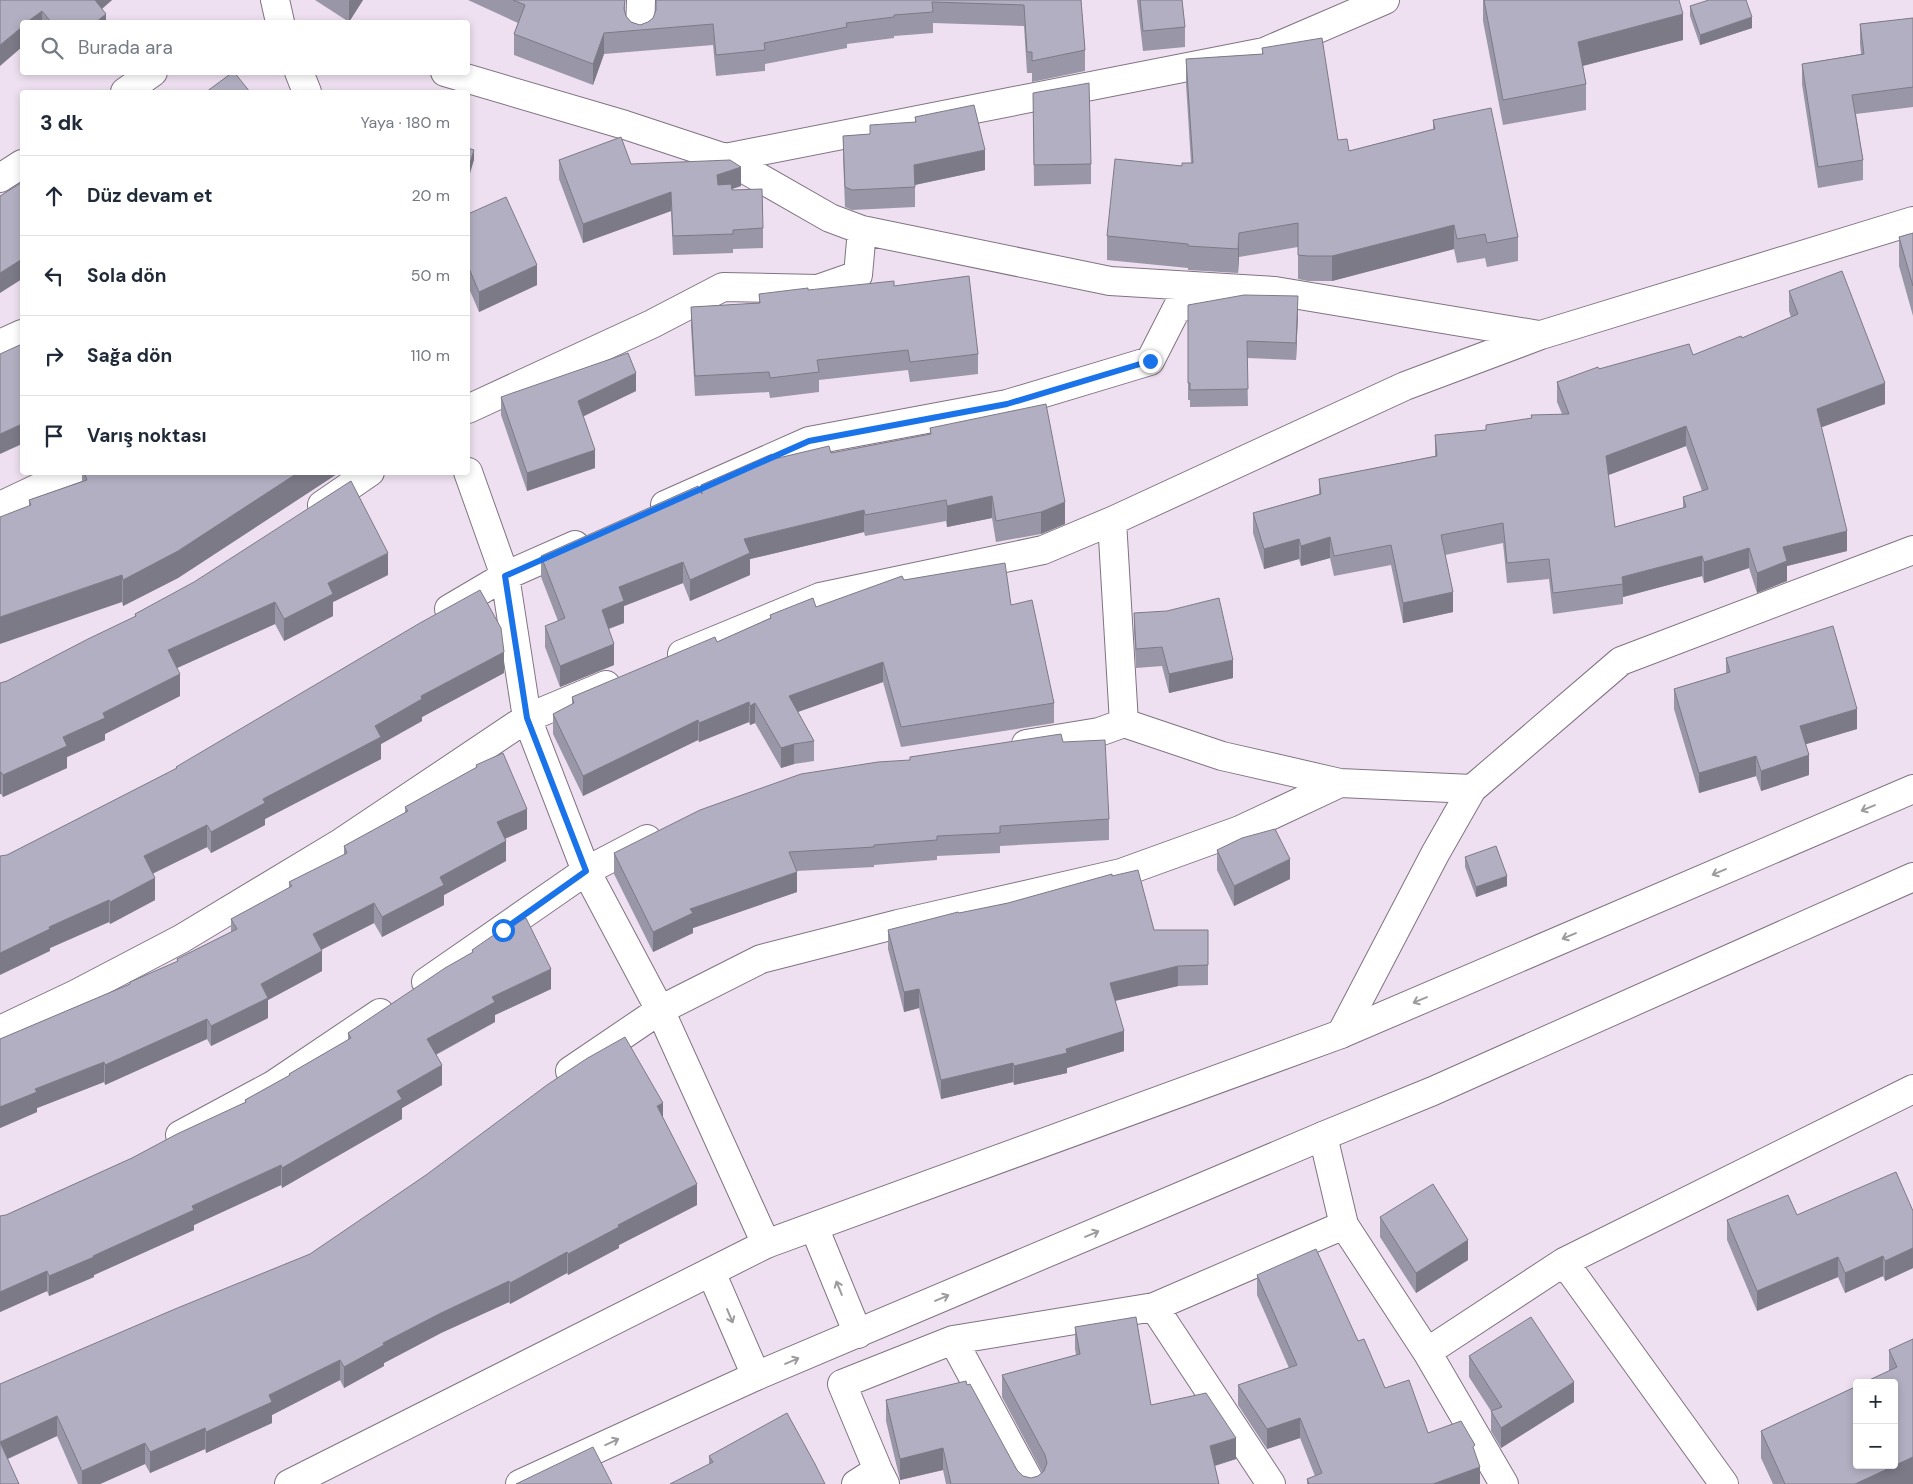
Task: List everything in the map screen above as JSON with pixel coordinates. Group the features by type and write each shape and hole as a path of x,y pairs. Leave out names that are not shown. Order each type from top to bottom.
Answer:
{"street":[{"path":"275,0 280,20"},
{"path":"640,30 641,0"},
{"path":"725,158 1264,52 1385,0"},
{"path":"128,90 149,75"},
{"path":"300,75 306,90"},
{"path":"455,75 625,125 725,158 830,218 862,230 1110,281 1275,291 1541,335"},
{"path":"0,178 20,165"},
{"path":"655,665 820,597 1043,550 1112,521 1405,386 1541,335 1913,221"},
{"path":"470,408 652,324 723,287 818,289 858,275 862,230"},
{"path":"639,516 809,441 1007,404 1150,361 1177,308 1275,291"},
{"path":"0,344 20,335"},
{"path":"0,506 66,475"},
{"path":"303,517 366,475"},
{"path":"469,475 505,576 527,718 586,871 660,1010 766,1244"},
{"path":"1112,521 1124,723"},
{"path":"432,619 505,576 594,536"},
{"path":"1341,1034 1435,854 1472,789 1621,661 1913,550"},
{"path":"0,1030 76,994 181,939 342,842 527,718 628,676"},
{"path":"1003,748 1099,732 1124,723 1222,756 1340,783 1472,789"},
{"path":"546,1088 660,1010 761,959 898,924 1121,872 1240,830 1340,783"},
{"path":"290,1484 766,1244 1341,1034 1913,789"},
{"path":"161,1145 273,1085 586,871 669,828"},
{"path":"520,1484 756,1376 1433,1091 1913,877"},
{"path":"1427,1352 1564,1262 1913,1089"},
{"path":"1323,1136 1344,1225 1427,1352 1504,1484"},
{"path":"873,1479 842,1384 953,1340 1154,1307 1344,1225"},
{"path":"814,1227 858,1334"},
{"path":"1564,1262 1724,1484"},
{"path":"711,1272 756,1376"},
{"path":"1154,1307 1271,1484"},
{"path":"953,1340 1031,1484"}],"building":[{"path":"0,0 95,0 106,14 98,20 49,20 42,11 30,20 20,20 20,29 0,45"},
{"path":"513,0 625,0 624,9 626,16 631,22 640,25 653,18 656,10 656,0 1081,0 1085,50 1032,61 1032,52 1027,52 1024,5 932,2 933,12 894,15 894,17 846,23 847,27 764,43 765,50 716,55 713,24 604,33 593,64 514,34 525,5"},
{"path":"1140,0 1182,0 1185,27 1143,31"},
{"path":"1484,0 1679,0 1683,14 1578,42 1586,84 1503,100"},
{"path":"1709,0 1746,0 1752,17 1700,35 1690,6"},
{"path":"1913,18 1913,87 1852,95 1863,160 1818,167 1802,64 1864,54 1860,24"},
{"path":"1322,38 1338,140 1347,139 1349,151 1435,129 1433,120 1491,108 1518,237 1487,243 1485,234 1457,239 1454,225 1332,256 1308,256 1298,255 1298,223 1239,233 1238,249 1188,246 1188,244 1107,236 1115,159 1182,166 1182,163 1193,163 1186,59 1263,54 1262,48"},
{"path":"229,75 236,75 248,90 209,90"},
{"path":"1089,83 1091,164 1034,165 1033,93"},
{"path":"974,105 985,150 914,165 915,187 852,190 845,187 843,136 870,134 870,125 916,122 915,117"},
{"path":"621,137 631,164 730,160 741,167 717,175 718,185 731,184 732,190 762,189 763,228 733,230 733,234 673,236 671,192 583,224 559,160"},
{"path":"470,149 474,150 470,163"},
{"path":"20,184 20,260 0,273 0,196"},
{"path":"506,197 537,265 479,292 470,271 470,213"},
{"path":"1913,233 1913,286 1899,237"},
{"path":"1842,271 1885,383 1817,409 1847,531 1783,547 1787,561 1757,573 1749,548 1704,562 1702,556 1622,577 1623,584 1553,593 1549,559 1507,563 1503,523 1441,535 1453,592 1403,603 1391,545 1334,556 1330,537 1301,546 1299,539 1264,549 1253,513 1321,494 1319,479 1437,456 1435,435 1486,430 1486,425 1532,418 1531,415 1569,414 1557,382 1598,367 1599,369 1689,344 1693,355 1741,336 1742,338 1798,314 1789,291","holes":["1686,426 1708,489 1683,497 1686,507 1615,527 1606,456"]},
{"path":"969,276 978,354 910,362 908,350 817,360 819,372 770,378 769,372 695,376 691,307 760,303 759,294 808,288 808,290 894,281 894,286"},
{"path":"1244,295 1298,296 1296,343 1247,341 1248,389 1190,390 1190,383 1188,383 1188,305"},
{"path":"20,345 20,425 0,434 0,354"},
{"path":"628,353 636,373 578,401 595,450 527,473 501,397"},
{"path":"1046,404 1065,502 1041,512 996,521 992,496 947,506 946,500 865,515 864,510 744,539 750,553 690,580 683,562 619,587 624,601 602,610 614,644 560,666 545,626 565,618 541,556 698,486 702,494 701,485 772,454 774,459 829,446 831,453 931,434 930,428"},
{"path":"85,475 294,475 178,551 123,580 122,575 0,617 0,517 31,505 29,500 87,480"},
{"path":"351,481 388,553 328,583 333,594 284,619 275,602 168,650 180,674 103,713 105,718 63,737 67,746 3,775 0,773 0,683 136,616 135,614 194,582"},
{"path":"1005,563 1011,605 1032,600 1054,703 901,727 883,662 789,696 814,741 781,748 755,703 750,706 749,702 699,723 698,720 583,776 553,714 574,703 572,697 715,637 717,642 771,618 770,615 813,598 816,607 902,576 904,580"},
{"path":"480,590 501,628 504,652 421,696 422,699 375,726 381,737 263,799 265,803 211,832 207,825 144,856 155,878 110,902 109,900 49,927 50,929 0,953 0,856 7,855 177,768 420,623"},
{"path":"1219,598 1233,660 1169,674 1162,647 1136,649 1134,613 1167,611"},
{"path":"1833,626 1857,709 1800,726 1809,755 1761,771 1756,756 1699,773 1674,689 1730,672 1726,658"},
{"path":"1061,734 1063,742 1105,740 1109,819 1000,826 1000,833 937,836 937,840 874,845 874,847 789,852 797,872 690,909 693,913 653,932 614,853 700,810 801,774 878,762 910,760 910,757"},
{"path":"503,753 527,809 497,822 506,841 440,877 444,885 382,917 374,903 313,934 322,951 261,984 268,998 211,1026 207,1019 105,1065 104,1062 35,1089 37,1092 0,1107 0,1039 130,984 130,982 178,961 177,959 237,929 231,919 292,886 289,882 347,853 344,846 408,811 405,807 477,767 476,765"},
{"path":"1275,829 1290,859 1234,886 1217,850 1242,838"},
{"path":"1496,846 1507,876 1476,887 1465,857"},
{"path":"1138,870 1154,930 1208,930 1208,965 1178,966 1110,983 1124,1031 1066,1049 1067,1053 1014,1066 1013,1063 941,1080 919,989 904,992 888,930 958,912 1008,903 1112,874 1112,876"},
{"path":"526,918 551,969 492,997 495,1002 427,1039 442,1065 397,1091 402,1099 282,1168 281,1165 192,1206 194,1210 94,1257 49,1276 47,1271 0,1292 0,1216 132,1158 177,1134 246,1102 245,1100 351,1038 348,1033 445,968 473,952 472,950 501,930"},
{"path":"625,1037 663,1103 657,1106 697,1184 618,1225 619,1227 568,1254 567,1252 510,1283 509,1281 441,1313 383,1343 384,1345 344,1367 340,1360 269,1395 272,1402 206,1432 205,1428 150,1452 145,1443 82,1471 57,1416 0,1442 0,1384 310,1254 426,1175 547,1085 586,1059"},
{"path":"1896,1172 1913,1211 1913,1248 1885,1261 1883,1256 1845,1273 1838,1257 1757,1291 1727,1220 1788,1195 1797,1215"},
{"path":"1433,1184 1468,1240 1416,1273 1380,1217"},
{"path":"1316,1249 1358,1341 1364,1339 1385,1388 1409,1380 1428,1433 1461,1421 1475,1445 1473,1447 1480,1467 1433,1484 1309,1484 1307,1479 1322,1473 1300,1418 1267,1429 1238,1385 1297,1365 1257,1275"},
{"path":"1136,1317 1151,1405 1206,1393 1236,1438 1210,1446 1219,1484 951,1484 943,1448 900,1459 886,1400 966,1381 967,1385 970,1384 1017,1470 1023,1476 1031,1478 1038,1476 1044,1471 1047,1463 1045,1455 1002,1375 1080,1354 1075,1327"},
{"path":"1531,1317 1574,1382 1501,1428 1491,1411 1502,1407 1469,1356"},
{"path":"1913,1339 1913,1457 1898,1464 1898,1379 1872,1379 1897,1367 1889,1350"},
{"path":"1853,1388 1853,1469 1887,1469 1855,1484 1785,1484 1761,1431"},
{"path":"787,1413 825,1484 670,1484 713,1462 709,1456"},
{"path":"0,1442 19,1484 0,1484"},
{"path":"593,1447 612,1484 516,1484"}],"route":[{"path":"503,930 586,871 527,718 505,576 809,441 1007,404 1150,361"}]}
